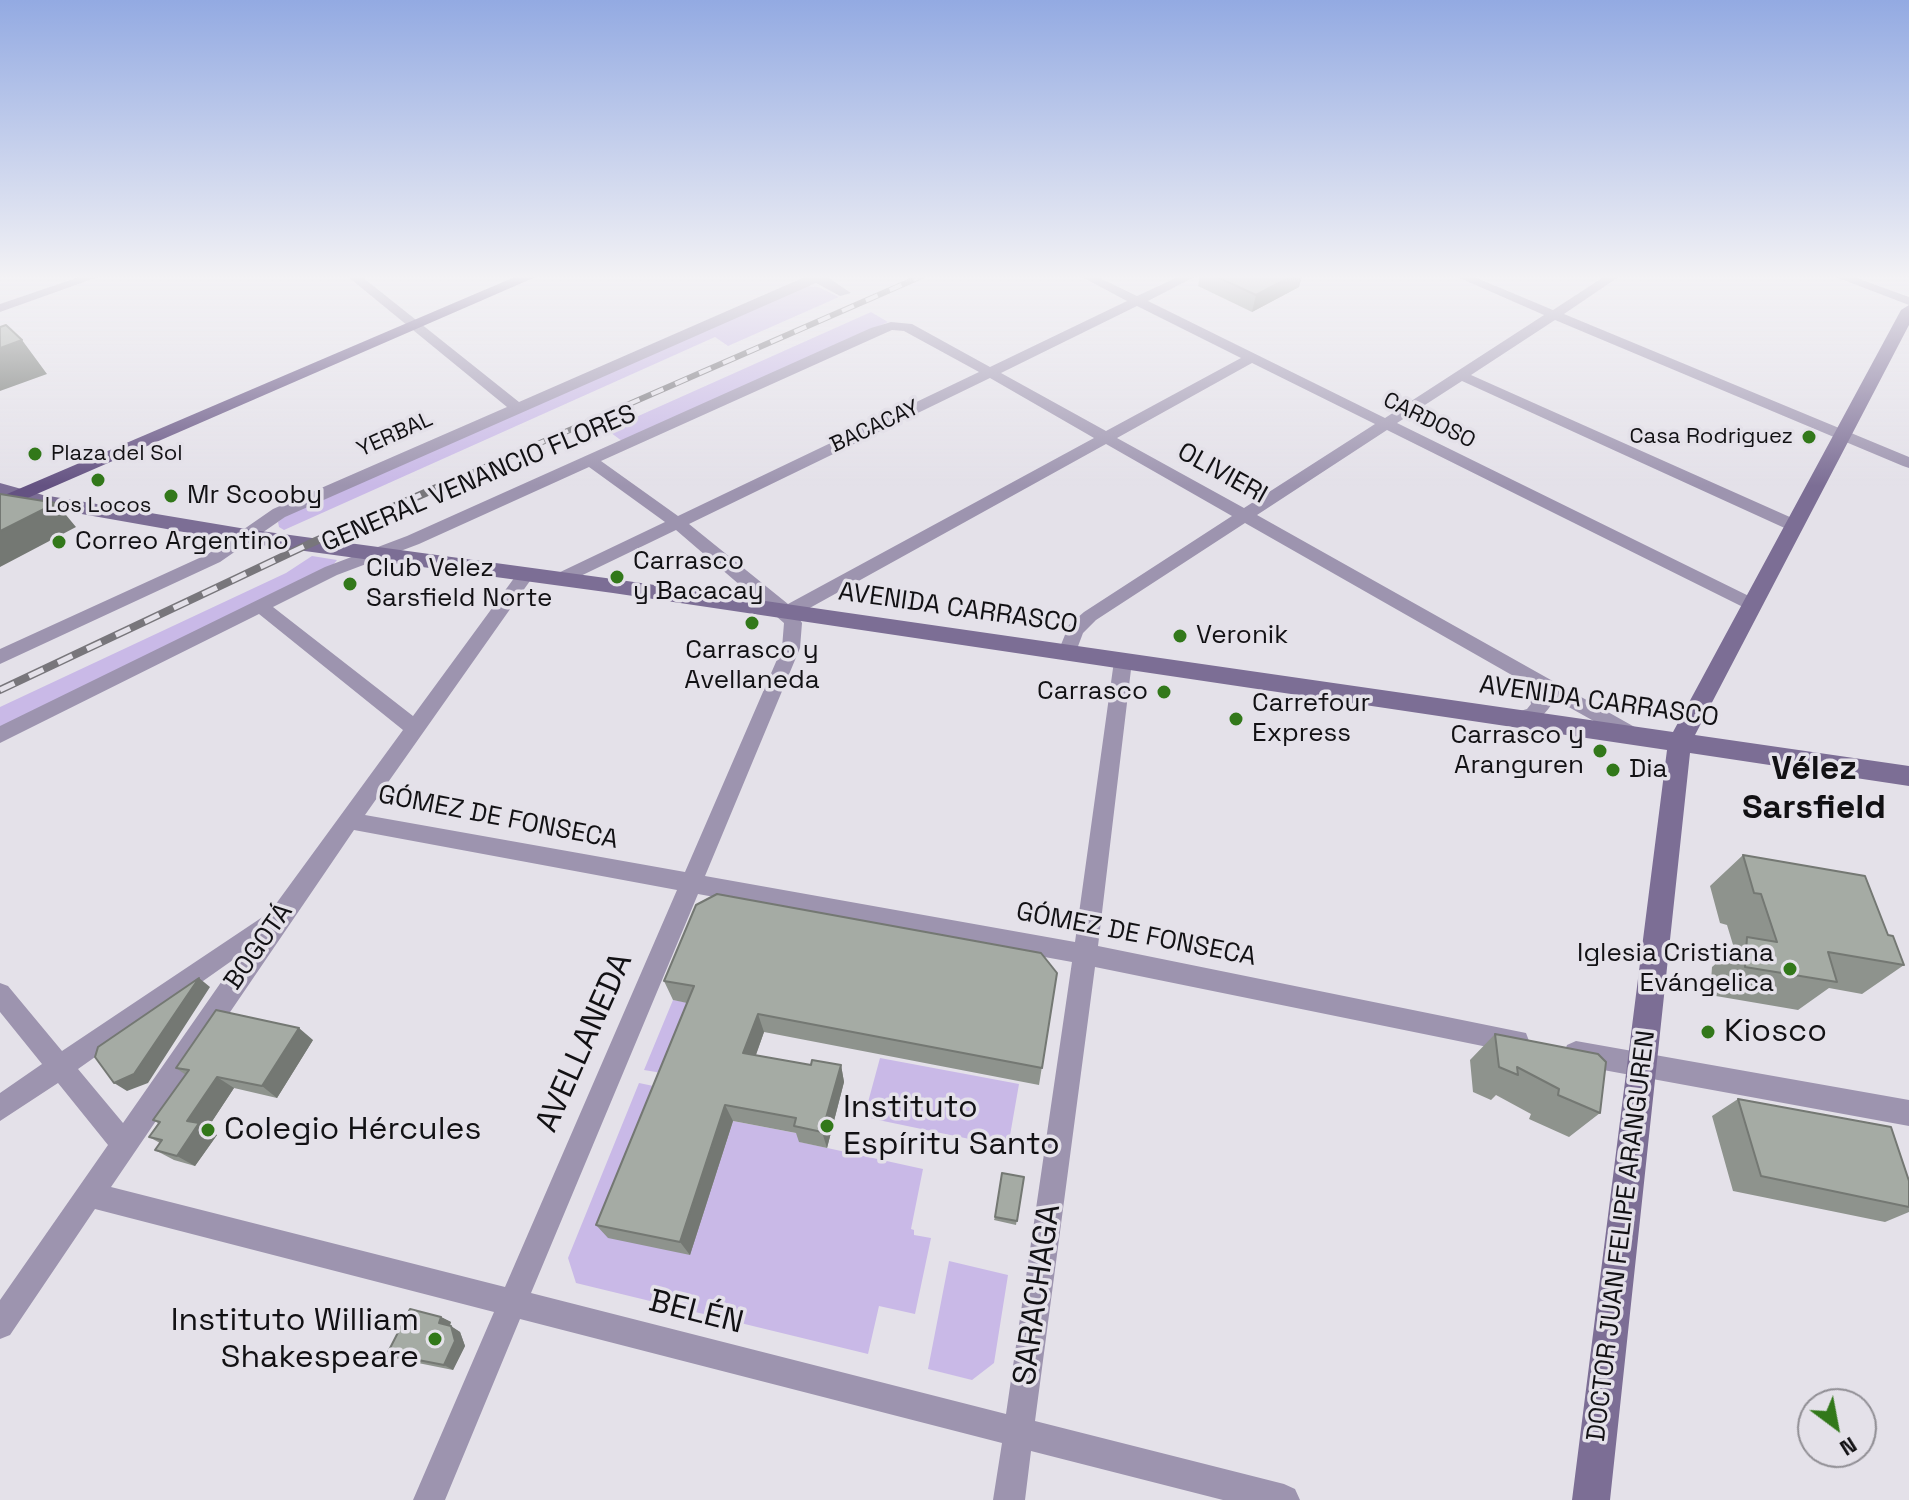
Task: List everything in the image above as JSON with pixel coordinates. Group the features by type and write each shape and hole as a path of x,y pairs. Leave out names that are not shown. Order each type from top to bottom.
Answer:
{"main road":[{"path":"0,471 0,488 349,346"},
{"path":"0,504 354,346"},
{"name":"DOCTOR JUAN FELIPE ARANGUREN","path":"1591,1500 1673,781 1680,742 1890,346"},
{"name":"AVENIDA CARRASCO","path":"0,488 20,495 246,536 1067,652 1909,776"}],"street":[{"path":"438,346 517,408"},
{"name":"YERBAL","path":"0,657 214,558 279,513 657,346"},
{"name":"GENERAL VENANCIO FLORES","path":"0,735 331,571 591,461 843,346"},
{"name":"OLIVIERI","path":"942,346 1633,735"},
{"name":"BACACAY","path":"560,579 1045,346"},
{"name":"CARDOSO","path":"1227,346 1753,605"},
{"path":"1067,652 1075,630 1090,616 1508,346"},
{"path":"1629,346 1909,463"},
{"path":"591,461 676,522 787,613 1251,358"},
{"path":"1462,376 1795,526"},
{"name":"BOGOTÁ","path":"0,1325 282,914 526,574"},
{"path":"260,606 414,728"},
{"name":"AVELLANEDA","path":"429,1500 510,1303 692,885 791,648 793,623 787,613"},
{"name":"SARACHAGA","path":"1009,1500 1123,661"},
{"name":"OLIVIERI","path":"1517,719 1533,715 1541,705 1538,692 1520,673"},
{"name":"GÓMEZ DE FONSECA","path":"350,821 1085,955 1543,1047 1909,1113"},
{"path":"0,1108 282,914"},
{"path":"0,994 123,1143"},
{"name":"BELÉN","path":"91,1195 1284,1500"}],"shaded area":[{"path":"670,346 695,346 284,530 278,522 288,514"},
{"path":"795,346 834,346 622,441 607,430"},
{"path":"312,556 337,560 333,565 0,729 0,707 286,573"},
{"path":"673,1000 702,1005 674,1075 644,1070"},
{"path":"880,1058 1019,1084 1008,1147 864,1117"},
{"path":"639,1083 668,1089 690,1254 733,1121 801,1134 800,1142 923,1169 911,1229 914,1235 931,1238 915,1314 879,1306 868,1354 576,1283 568,1258"},
{"path":"949,1261 1008,1275 994,1363 972,1380 928,1369"}],"building":[{"path":"0,494 56,503 0,531"},
{"path":"1743,855 1865,876 1888,935 1893,936 1904,965 1828,952 1837,982 1745,967 1747,937 1777,942 1761,894 1754,893"},
{"path":"717,894 1041,953 1057,973 1042,1068 758,1014 743,1053 811,1065 812,1060 841,1065 822,1132 794,1126 796,1118 725,1105 680,1242 596,1225 694,986 664,981 696,905"},
{"path":"199,978 134,1074 114,1083 95,1057 98,1047"},
{"path":"216,1010 299,1028 262,1086 217,1077 187,1121 199,1123 177,1156 155,1150 162,1140 149,1137 160,1122 153,1120 189,1070 176,1068"},
{"path":"1495,1034 1598,1054 1606,1062 1600,1113 1558,1095 1559,1089 1517,1067 1518,1075 1499,1067"},
{"path":"1738,1099 1891,1127 1909,1181 1909,1207 1761,1176"},
{"path":"1002,1173 1024,1177 1017,1221 995,1217"},
{"name":"Instituto William Shakespeare","path":"410,1309 441,1317 439,1323 451,1326 455,1341 444,1365 387,1354"}],"railway":[{"path":"437,488 762,346"},
{"path":"0,690 309,544 441,486"}],"place":[{"name":"Casa Rodriguez","path":"1809,437"},
{"name":"Plaza del Sol","path":"35,454"},
{"name":"Los Locos","path":"98,480"},
{"name":"Mr Scooby","path":"171,496"},
{"name":"Correo Argentino","path":"59,542"},
{"name":"Carrasco y Bacacay","path":"617,577"},
{"name":"Club Velez Sarsfield Norte","path":"350,584"},
{"name":"Carrasco y Avellaneda","path":"752,623"},
{"name":"Veronik","path":"1180,636"},
{"name":"Carrasco","path":"1164,692"},
{"name":"Carrefour Express","path":"1236,719"},
{"name":"Carrasco y Aranguren","path":"1600,751"},
{"name":"Dia","path":"1613,770"},
{"name":"Iglesia Cristiana Evángelica","path":"1790,969"},
{"name":"Kiosco","path":"1708,1032"},
{"name":"Instituto Espíritu Santo","path":"827,1126"},
{"name":"Colegio Hércules","path":"208,1130"},
{"name":"Instituto William Shakespeare","path":"435,1339"}],"district":[{"name":"Vélez Sarsfield","path":"1814,790"}]}
